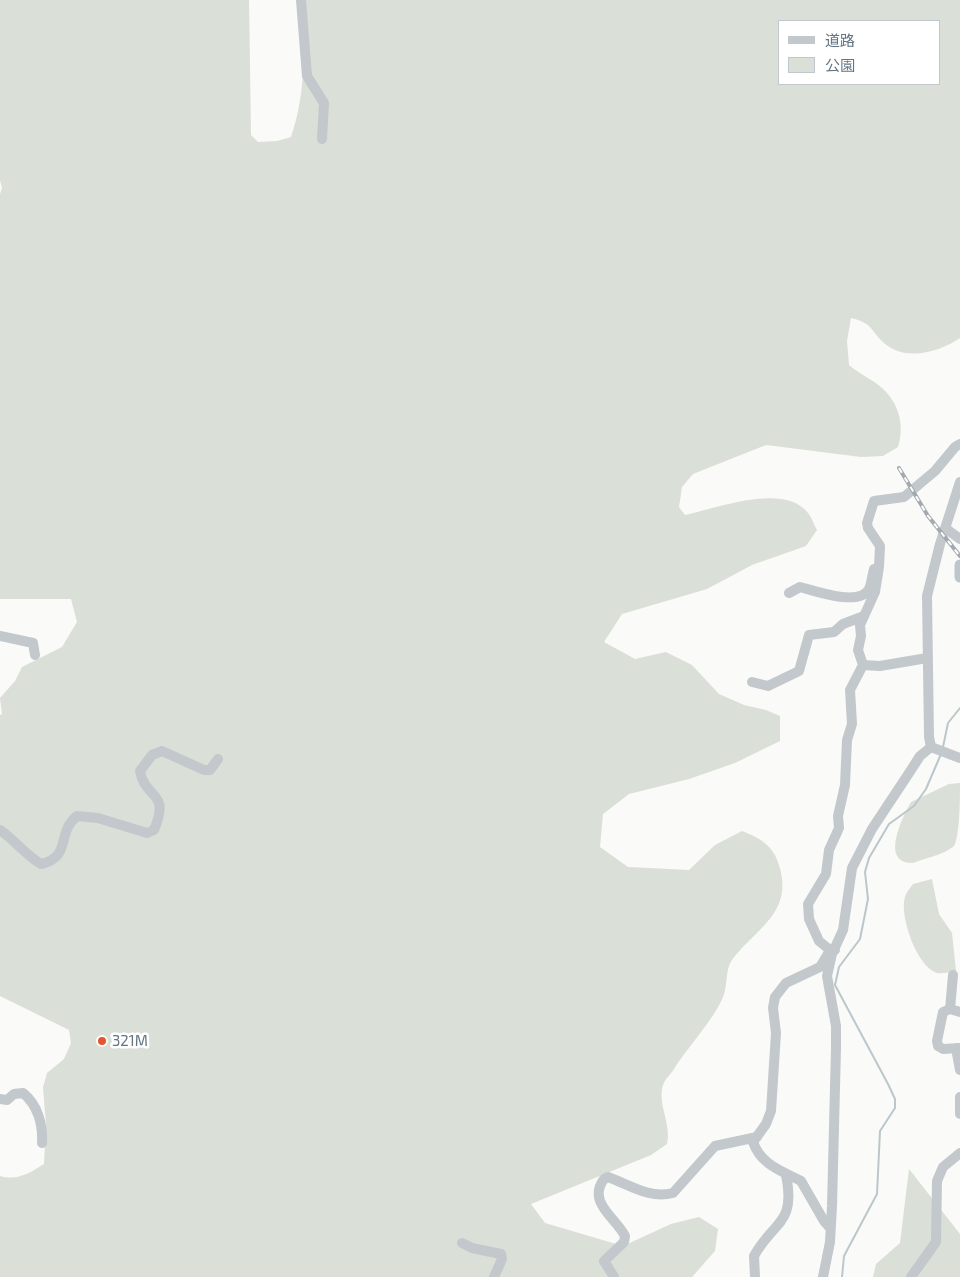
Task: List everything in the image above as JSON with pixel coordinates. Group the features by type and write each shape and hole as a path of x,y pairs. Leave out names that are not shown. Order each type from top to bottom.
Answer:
{"street":[{"path":"301,0 307,76 324,103 322,139"},
{"path":"863,665 858,650 861,636 860,625 875,592 879,567 880,546 868,528 867,522 874,502 904,497 936,471 955,447 960,444"},
{"path":"960,482 945,528 927,596 929,737 938,749 960,758"},
{"path":"945,528 960,539"},
{"path":"789,593 800,587 833,597 863,595 869,590 874,568 879,567"},
{"path":"855,596 865,614"},
{"path":"752,682 768,686 799,671 810,635 834,632 842,624 865,614"},
{"path":"0,636 33,644 35,655"},
{"path":"863,665 880,666 927,658"},
{"path":"833,952 819,941 810,919 808,904 826,874 830,850 840,828 838,816 845,785 847,740 852,724 850,690 851,684 863,665"},
{"path":"823,1277 828,1260 830,1228 836,1048 836,1026 827,976 833,952 843,930 854,860 920,756 938,749"},
{"path":"0,830 16,841 30,858 40,864 53,861 59,854 69,822 77,816 98,818 147,833 154,830 161,814 160,803 141,777 140,771 152,755 162,751 204,770 210,770 218,759"},
{"path":"830,1228 824,1221 801,1180 786,1175 769,1164 756,1150 753,1142 766,1124 773,1095 775,997 786,983 820,967 828,952 833,952"},
{"path":"953,975 955,1011 943,1012 937,1041 938,1046 943,1049 958,1048 960,1070"},
{"path":"0,1099 6,1100 14,1094 24,1093 29,1098 36,1108 42,1130 42,1143"},
{"path":"960,1097 960,1114"},
{"path":"614,1277 604,1261 624,1242 625,1236 599,1204 597,1194 604,1179 608,1178 631,1188 664,1195 673,1193 716,1146 757,1137"},
{"path":"912,1277 936,1242 936,1181 943,1167 960,1152"},
{"path":"755,1277 754,1256 783,1218 790,1205 786,1175"},
{"path":"462,1243 472,1248 501,1254 502,1259 494,1277"}],"green space":[{"path":"0,0 249,0 251,135 258,142 277,141 291,137 302,87 304,52 303,0 960,0 960,338 933,351 922,353 902,352 892,349 884,343 864,322 851,318 847,341 849,365 874,381 892,400 899,415 901,431 898,447 883,456 861,457 766,445 693,474 682,487 679,507 685,515 749,500 783,499 797,504 808,513 817,530 806,546 752,565 707,589 622,614 604,642 635,659 666,652 692,665 719,694 744,705 766,710 780,716 780,741 735,763 689,779 629,794 603,814 600,847 628,867 689,870 715,845 742,831 749,834 765,843 773,852 779,865 782,882 781,896 777,908 770,918 732,960 728,968 725,993 719,1006 663,1085 662,1100 668,1129 667,1144 651,1155 531,1204 545,1223 623,1246 671,1224 699,1217 718,1229 715,1251 692,1277 0,1277 0,1176 18,1177 44,1164 46,1125 43,1087 47,1073 64,1059 71,1043 69,1030 0,996 0,715 2,714 0,698 15,681 22,667 62,647 77,622 71,599 0,599 0,194 2,188 0,180"},
{"path":"960,783 959,825 954,846 940,854 913,863 903,861 897,856 895,848 896,838 911,802 949,784"},
{"path":"932,879 939,914 952,933 956,971 937,973 930,969 917,951 907,928 904,905 906,894 913,884"},
{"path":"909,1169 960,1234 960,1277 873,1277 876,1264 900,1243"}],"waterway":[{"path":"960,565 960,577"},
{"path":"943,747 948,723 960,708"},
{"path":"842,1277 844,1256 877,1194 880,1131 895,1108 895,1099 835,985 839,967 860,939 868,899 865,872 869,858 889,824 914,806 926,789 941,754"}],"railway":[{"path":"899,468 928,516 960,556"}],"place":[{"name":"321M","path":"102,1041"}]}
